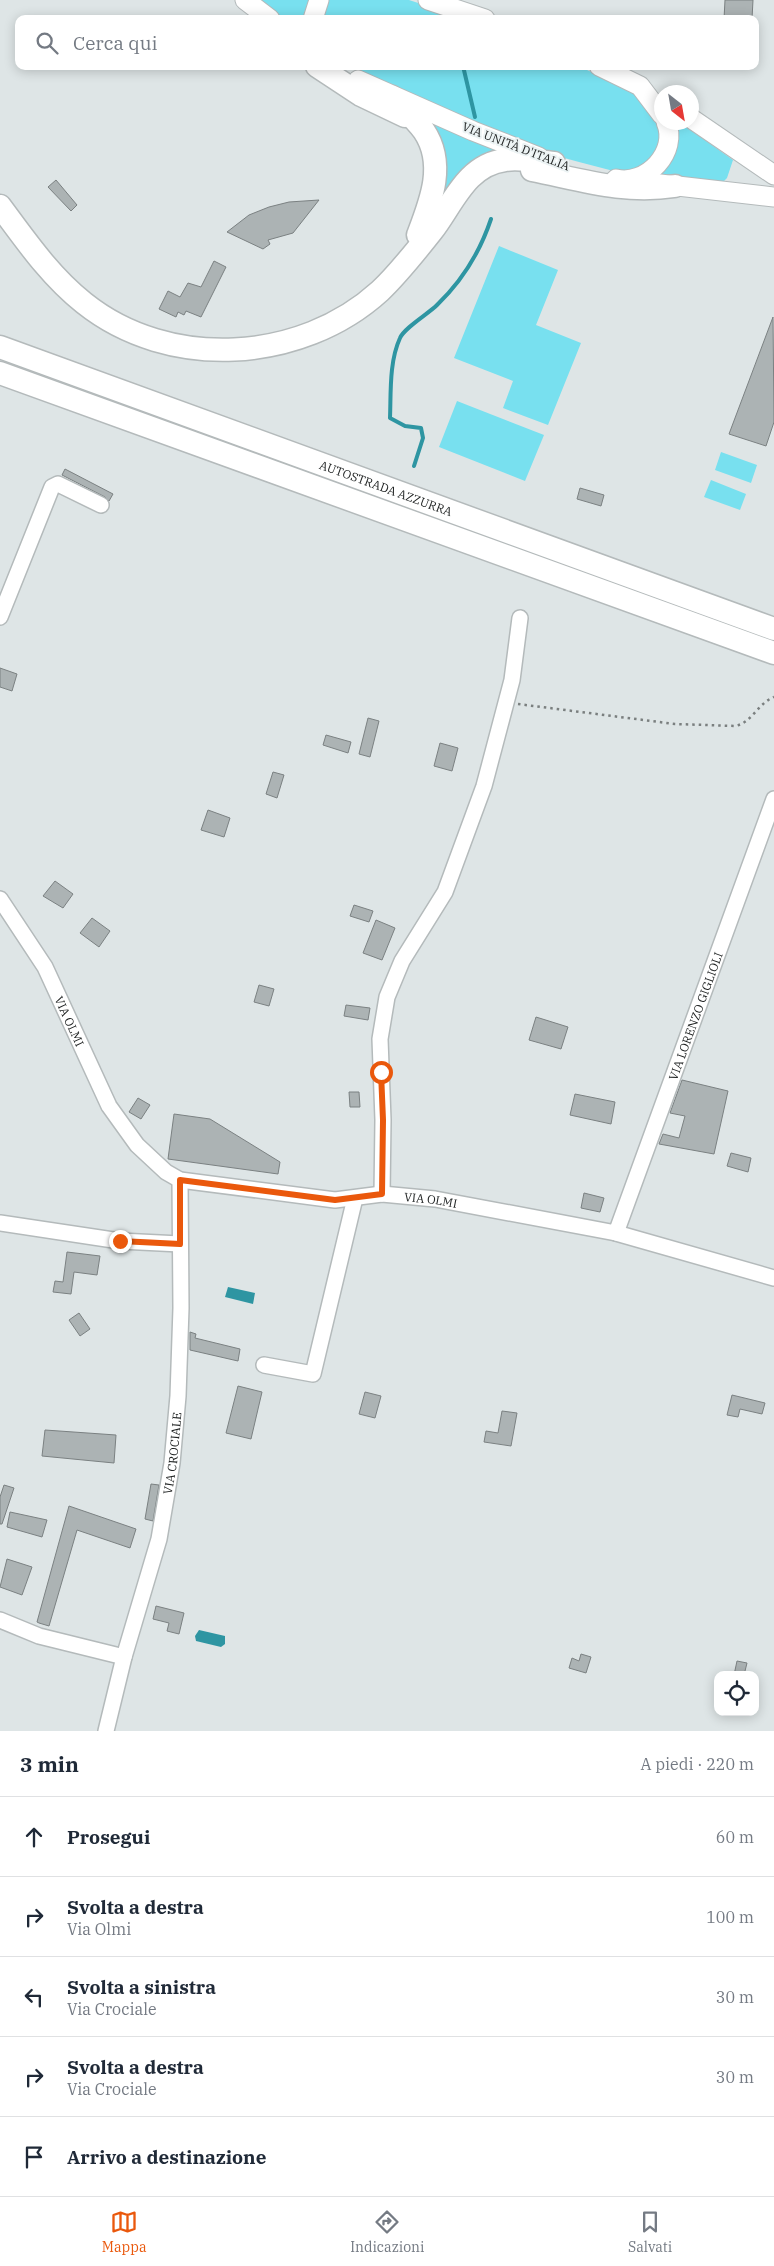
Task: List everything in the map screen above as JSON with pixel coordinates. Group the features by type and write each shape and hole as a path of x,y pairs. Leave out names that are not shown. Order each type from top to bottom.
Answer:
{"highway":[{"path":"323,70 360,95 416,121"},
{"path":"392,97 416,121 434,149 436,176 429,208 410,255"},
{"path":"0,206 52,274 84,303 124,328 145,336 183,346 214,350 235,350 280,344 324,328 345,317 379,292 396,275 410,255 432,231 463,184 486,166 506,159 554,163"},
{"path":"410,255 430,243 443,230 469,191 479,182 503,169 532,170 609,187 634,190 675,186"},
{"path":"0,230 38,258"},
{"name":"AUTOSTRADA AZZURRA","path":"0,347 774,628"},
{"name":"AUTOSTRADA AZZURRA","path":"0,373 774,653"},
{"path":"0,378 50,392"}],"main road":[{"path":"245,0 265,15"},
{"path":"314,15 319,0"},
{"path":"428,0 474,15"},
{"name":"VIA UNITÀ D'ITALIA","path":"342,70 371,88 554,163 624,181 774,197"},
{"path":"607,70 654,94"},
{"path":"640,86 654,104"},
{"path":"699,124 774,175"},
{"path":"624,181 641,177 660,162 667,150 668,130"}],"street":[{"path":"0,617 52,487 58,484 66,486 101,505"},
{"path":"382,1194 383,1120 380,1039 387,997 402,961 445,892 484,786 512,680 520,618"},
{"name":"VIA LORENZO GIGLIOLI","path":"616,1233 774,799"},
{"name":"VIA OLMI","path":"0,899 46,967 109,1106 137,1145 166,1172 180,1180 335,1200 382,1194 435,1199 616,1233 774,1278"},
{"name":"VIA CROCIALE","path":"106,1731 124,1656 160,1539 172,1463 178,1396 181,1308 180,1180"},
{"path":"264,1365 313,1374 355,1198"},
{"path":"0,1223 120,1241 180,1244"},
{"path":"0,1620 39,1636 124,1656"}],"path":[{"path":"507,702 675,724 735,726 742,724 766,700 774,697"}],"shaded area":[{"path":"258,0 314,0 308,15 276,15"},
{"path":"327,0 409,0 455,15 322,15"},
{"path":"355,70 587,70 632,92 654,117 654,130 660,130 662,146 650,164 625,174 546,153 375,83"},
{"path":"429,122 500,152 442,203"},
{"path":"668,130 691,130 733,160 727,178 721,184 646,177"},
{"path":"499,246 558,270 536,325 581,343 548,425 503,408 513,381 454,358"},
{"path":"457,401 544,435 525,481 439,447"},
{"path":"721,452 757,465 751,483 715,470"},
{"path":"711,480 746,494 740,510 704,497"},
{"path":"228,1287 255,1293 253,1304 225,1297"},
{"path":"199,1630 225,1636 225,1644 221,1647 196,1641 195,1636"}],"building":[{"path":"725,0 753,0 752,15 724,15"},
{"path":"56,180 77,205 71,211 48,187"},
{"path":"319,200 293,233 268,240 270,244 263,249 227,232 249,215 269,207 289,202"},
{"path":"214,261 226,267 201,317 186,311 184,315 178,312 176,317 159,309 168,291 180,297 188,283 201,287"},
{"path":"773,317 774,422 766,446 729,434"},
{"path":"65,469 113,494 109,501 105,497 62,475"},
{"path":"580,488 604,495 601,506 577,499"},
{"path":"0,668 17,674 12,691 0,687"},
{"path":"368,718 379,721 370,757 359,754"},
{"path":"326,735 351,742 348,753 323,745"},
{"path":"440,743 458,748 452,771 434,766"},
{"path":"273,772 284,775 277,798 266,794"},
{"path":"208,810 230,818 224,837 201,830"},
{"path":"55,881 73,894 63,908 43,896"},
{"path":"354,905 373,911 369,922 350,916"},
{"path":"92,918 110,931 99,947 80,933"},
{"path":"376,920 395,928 382,960 363,953"},
{"path":"259,985 274,989 269,1006 254,1002"},
{"path":"346,1005 370,1008 368,1020 344,1016"},
{"path":"536,1017 568,1027 561,1049 529,1040"},
{"path":"682,1080 728,1091 714,1154 659,1144 663,1134 679,1138 685,1116 670,1113"},
{"path":"349,1092 359,1092 360,1107 350,1107"},
{"path":"575,1094 615,1102 611,1124 570,1115"},
{"path":"138,1098 150,1105 141,1119 129,1112"},
{"path":"174,1114 210,1119 280,1162 278,1174 168,1159"},
{"path":"731,1153 751,1158 748,1172 727,1166"},
{"path":"584,1193 604,1198 600,1212 581,1208"},
{"path":"67,1252 100,1256 97,1275 74,1272 71,1294 53,1292 55,1281 63,1282"},
{"path":"79,1313 90,1329 80,1336 69,1320"},
{"path":"190,1332 196,1334 195,1338 240,1349 238,1361 190,1350"},
{"path":"238,1386 262,1392 251,1439 226,1433"},
{"path":"365,1392 381,1396 375,1418 359,1414"},
{"path":"732,1395 765,1403 762,1414 740,1409 738,1417 727,1415"},
{"path":"502,1411 517,1413 511,1446 484,1442 486,1431 498,1433"},
{"path":"45,1430 116,1435 114,1463 42,1456"},
{"path":"151,1484 159,1485 153,1521 145,1519"},
{"path":"4,1485 14,1488 2,1524 0,1524 0,1497"},
{"path":"69,1506 136,1529 130,1548 77,1530 49,1626 37,1622"},
{"path":"10,1512 47,1520 42,1537 7,1527"},
{"path":"7,1559 32,1567 22,1595 0,1587"},
{"path":"156,1606 184,1613 179,1634 167,1631 169,1623 153,1619"},
{"path":"581,1654 591,1657 586,1673 569,1668 572,1658 579,1661"},
{"path":"737,1661 747,1663 745,1671 735,1671"}],"waterway":[{"path":"464,70 475,117"},
{"path":"414,466 423,438 421,428 405,426 390,418 391,378 396,347 402,334 437,305 462,276 476,254 491,219"}],"route":[{"path":"120,1241 180,1244 180,1180 335,1200 382,1194 383,1120 381,1072"}]}
